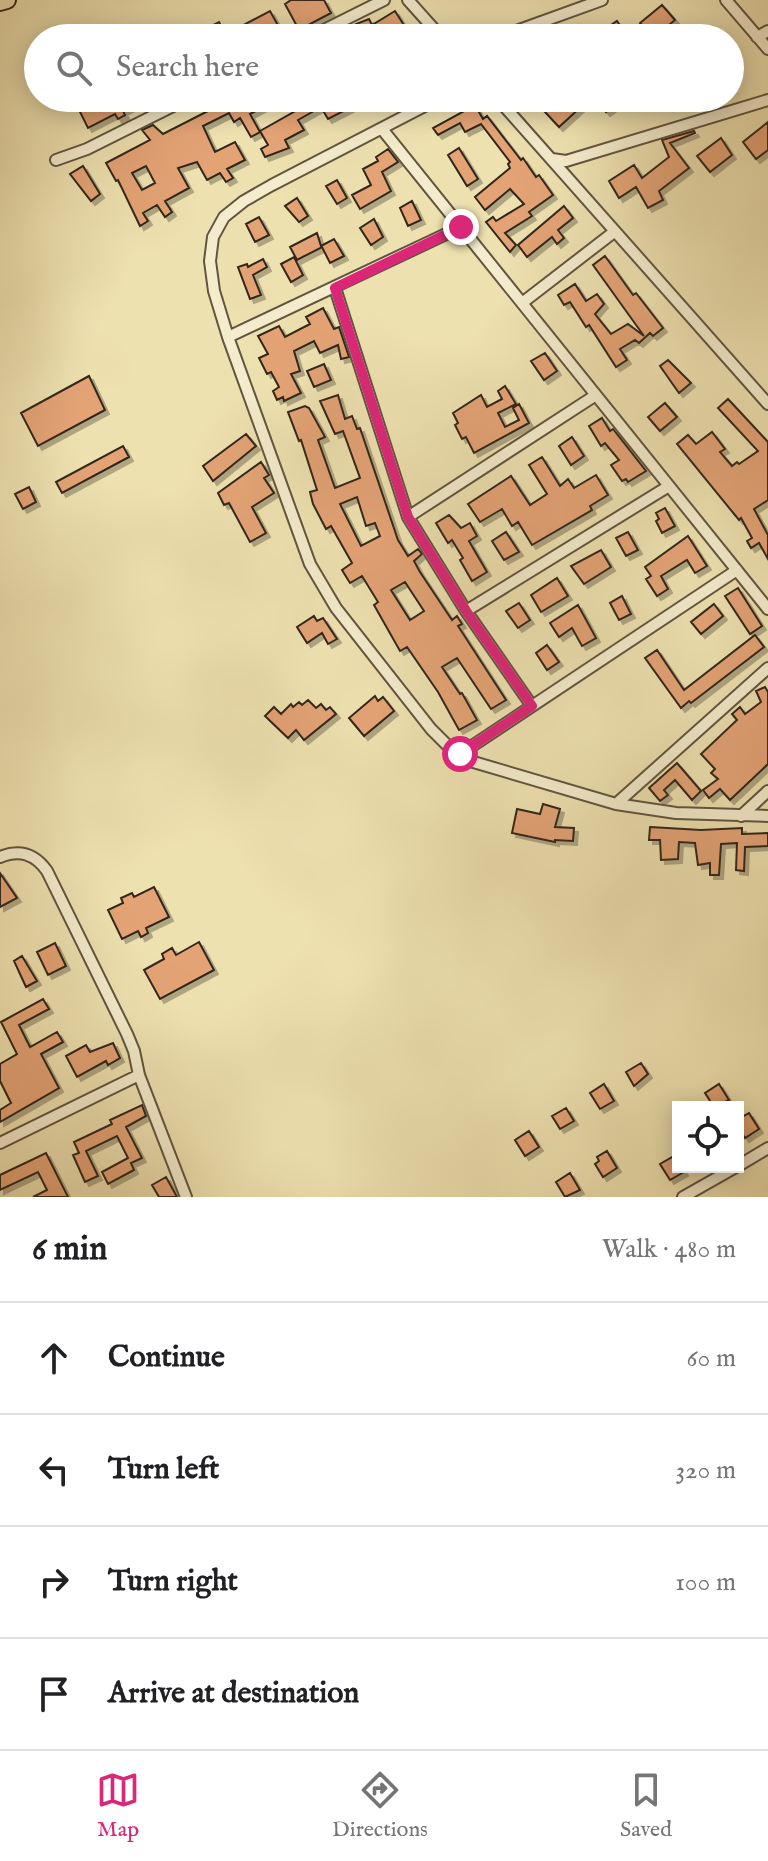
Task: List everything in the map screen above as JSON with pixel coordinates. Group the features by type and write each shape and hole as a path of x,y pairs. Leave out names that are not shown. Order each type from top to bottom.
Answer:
{"highway":[{"path":"0,2 7,0"}],"street":[{"path":"336,24 384,0"},
{"path":"408,0 429,24"},
{"path":"536,24 602,0"},
{"path":"726,0 768,49"},
{"path":"757,37 768,31"},
{"path":"744,107 768,100"},
{"path":"56,160 87,149 161,112"},
{"path":"414,112 272,185 224,217 213,237 210,261 214,291 228,337 316,575 336,608 431,729 470,761 616,804 676,813 768,816"},
{"path":"510,112 768,404"},
{"path":"552,159 566,161 728,112"},
{"path":"382,129 768,609"},
{"path":"228,337 461,227"},
{"path":"522,303 614,232"},
{"path":"335,288 408,517 466,611 532,706"},
{"path":"408,517 596,395"},
{"path":"466,611 669,486"},
{"path":"460,754 737,570"},
{"path":"616,804 768,668"},
{"path":"741,816 768,791"},
{"path":"0,857 25,853 39,861 47,871 127,1034 139,1075 186,1197"},
{"path":"0,1143 139,1075"},
{"path":"744,1162 768,1148"},
{"path":"683,1197 725,1173"}],"building":[{"path":"291,0 324,0 331,13 310,24 296,24 285,4"},
{"path":"662,5 675,20 670,24 640,23"},
{"path":"270,11 277,24 245,24"},
{"path":"395,11 403,24 374,24"},
{"path":"80,112 124,112 125,115 118,119 115,114 88,128"},
{"path":"206,112 254,112 250,114 260,132 251,137 240,118 234,122 229,113 203,126 215,152 235,142 245,160 227,169 233,178 226,182 220,173 207,180 197,162 178,168 189,188 165,201 172,212 165,217 157,205 143,213 148,221 140,226 118,180 106,163 150,140 142,130 153,125 163,134","holes":["146,166 155,183 142,190 132,173"]},
{"path":"293,112 312,112 298,120 304,130 285,140 289,148 265,157 261,149 268,145 260,131"},
{"path":"324,112 342,112 328,119"},
{"path":"462,112 479,112 483,119 487,116 553,195 529,212 532,216 505,233 516,245 510,252 486,222 493,217 496,221 524,204 510,189 485,210 475,197 510,168 510,162 481,124 465,132 460,123 438,135 433,128"},
{"path":"545,112 575,112 559,127"},
{"path":"768,122 768,150 756,159 743,142"},
{"path":"694,131 670,143 689,168 659,191 663,200 648,208 636,187 619,198 609,181 634,165 642,178 669,157 662,140"},
{"path":"721,138 732,155 710,172 697,156"},
{"path":"459,148 478,179 467,186 448,155"},
{"path":"388,149 398,162 382,172 391,191 360,209 352,195 371,185 363,169 378,161 376,157"},
{"path":"83,166 100,194 91,201 70,174"},
{"path":"337,180 347,198 337,204 326,186"},
{"path":"297,198 308,216 299,222 285,206"},
{"path":"412,201 421,220 408,226 400,208"},
{"path":"564,206 573,218 558,230 564,238 557,244 552,237 527,257 518,245"},
{"path":"259,217 269,235 255,242 246,224"},
{"path":"374,219 383,237 371,245 360,228"},
{"path":"317,233 321,246 334,239 344,256 330,263 322,247 297,260 290,247"},
{"path":"605,256 633,295 636,293 663,328 653,336 650,333 639,343 635,340 620,349 627,360 616,367 589,325 586,327 570,302 564,305 558,295 575,284 586,301 597,294 604,304 595,314 611,334 628,324 644,336 593,265"},
{"path":"294,257 303,275 291,282 281,264"},
{"path":"263,259 267,267 253,275 261,295 250,299 238,267 247,264 248,267"},
{"path":"323,308 334,329 339,327 349,357 341,359 338,345 320,353 314,341 294,351 300,371 291,374 301,393 284,401 283,397 277,400 273,391 279,387 271,372 267,374 259,358 268,354 258,336 279,326 285,337 310,324 306,317"},
{"path":"545,353 557,371 544,380 531,361"},
{"path":"668,360 691,383 679,393 660,366"},
{"path":"324,364 331,380 314,387 307,371"},
{"path":"89,376 105,410 38,446 21,413"},
{"path":"505,386 516,404 498,413 505,427 519,420 513,408 519,404 529,423 474,453 466,437 462,439 453,413 481,395 487,407 502,399 498,391"},
{"path":"338,395 345,419 352,416 357,429 360,428 398,540 408,556 418,549 422,554 414,561 420,572 452,620 457,616 462,624 458,626 506,700 491,709 457,658 442,667 477,720 459,730 407,647 400,651 374,605 378,602 362,576 350,583 342,570 352,563 331,526 326,529 313,504 310,492 317,490 301,440 288,412 305,406 309,408 325,437 318,440 335,488 360,478 343,431 335,434 320,401","holes":["357,497 366,526 375,523 380,536 361,546 340,504","405,582 424,611 410,620 391,590"]},
{"path":"728,399 768,442 768,500 754,509 768,535 768,559 759,543 751,548 747,541 752,538 741,518 739,520 677,444 688,435 696,444 712,432 725,449 720,452 732,466 758,451 718,408"},
{"path":"665,403 677,417 660,431 648,417"},
{"path":"602,418 646,471 628,482 626,479 622,481 611,465 619,460 605,443 601,446 589,426"},
{"path":"246,434 256,446 213,481 203,466"},
{"path":"572,437 584,456 571,465 559,446"},
{"path":"123,446 129,457 62,493 56,482"},
{"path":"542,457 560,486 568,479 574,488 596,475 608,495 590,506 592,510 532,545 518,522 512,526 502,509 480,522 468,504 511,476 530,505 547,494 529,465"},
{"path":"261,462 269,475 264,478 274,493 252,507 266,533 250,542 229,503 224,505 218,493"},
{"path":"29,487 36,502 23,509 15,494"},
{"path":"665,508 675,526 662,533 656,513"},
{"path":"449,515 461,528 470,523 477,536 469,541 487,572 472,581 452,540 448,543 436,523"},
{"path":"506,532 519,552 504,560 492,541"},
{"path":"628,532 638,550 626,556 616,538"},
{"path":"688,536 707,566 695,573 687,560 661,576 668,589 657,596 646,579 651,576 645,567"},
{"path":"601,550 611,567 584,584 571,566"},
{"path":"557,578 568,596 541,612 531,595"},
{"path":"738,588 762,626 750,634 725,596"},
{"path":"622,596 631,614 619,620 610,603"},
{"path":"519,603 530,620 518,628 506,611"},
{"path":"714,604 723,616 701,634 691,622"},
{"path":"578,605 596,638 582,646 572,628 559,637 550,623"},
{"path":"314,616 317,621 323,618 337,639 328,644 322,633 307,643 297,627"},
{"path":"755,635 764,647 681,708 645,658 657,650 684,690"},
{"path":"547,645 559,662 547,670 536,653"},
{"path":"765,687 768,692 768,764 730,800 720,789 709,798 703,790 718,779 711,773 715,769 701,754 737,720 732,714 740,707 745,714 761,702 756,691"},
{"path":"375,696 378,701 383,697 394,711 364,736 349,718"},
{"path":"308,700 316,708 321,704 326,710 330,707 336,714 304,740 296,730 288,738 265,716 274,707 281,714 291,704 293,707 299,702 302,705"},
{"path":"677,763 701,791 692,800 675,780 664,790 668,795 660,801 649,788"},
{"path":"543,804 560,809 555,827 574,828 573,841 555,842 512,833 517,809 540,814"},
{"path":"650,827 701,830 742,828 742,834 768,833 768,846 745,847 744,871 736,870 737,843 721,844 719,875 710,875 710,863 698,865 695,843 679,842 678,859 661,860 660,840 649,840"},
{"path":"0,873 17,898 0,907"},
{"path":"154,887 169,917 146,928 148,933 141,937 138,931 122,939 108,910 123,903 121,898 132,893 134,897"},
{"path":"199,942 214,970 160,999 144,970 164,959 162,954 172,948 176,955"},
{"path":"55,943 66,966 48,975 37,952"},
{"path":"22,956 37,981 26,987 14,961"},
{"path":"43,999 49,1009 19,1025 30,1047 57,1032 63,1042 41,1054 59,1088 0,1122 0,1110 11,1103 0,1081 0,1064 17,1054 1,1022"},
{"path":"113,1043 120,1058 108,1065 106,1061 77,1077 66,1056 86,1045 90,1052"},
{"path":"641,1063 648,1074 634,1086 626,1072"},
{"path":"604,1084 614,1101 600,1109 590,1093"},
{"path":"719,1084 729,1100 710,1101 705,1093"},
{"path":"142,1105 146,1116 126,1127 142,1158 131,1163 134,1170 108,1184 102,1172 128,1158 117,1136 86,1151 98,1176 85,1182 73,1155 79,1153 74,1142"},
{"path":"566,1108 574,1121 560,1129 552,1116"},
{"path":"749,1113 759,1129 745,1138 744,1136 744,1116"},
{"path":"529,1131 539,1147 525,1156 515,1140"},
{"path":"607,1151 617,1168 603,1177 595,1164 599,1161 597,1157"},
{"path":"46,1153 68,1197 33,1197 47,1190 38,1172 0,1190 0,1175"},
{"path":"672,1157 672,1173 682,1173 670,1180 660,1164"},
{"path":"570,1173 580,1190 565,1197 556,1182"},
{"path":"166,1177 177,1197 159,1197 152,1185"}],"route":[{"path":"460,754 532,706 466,611 408,517 335,288 461,227"}]}
